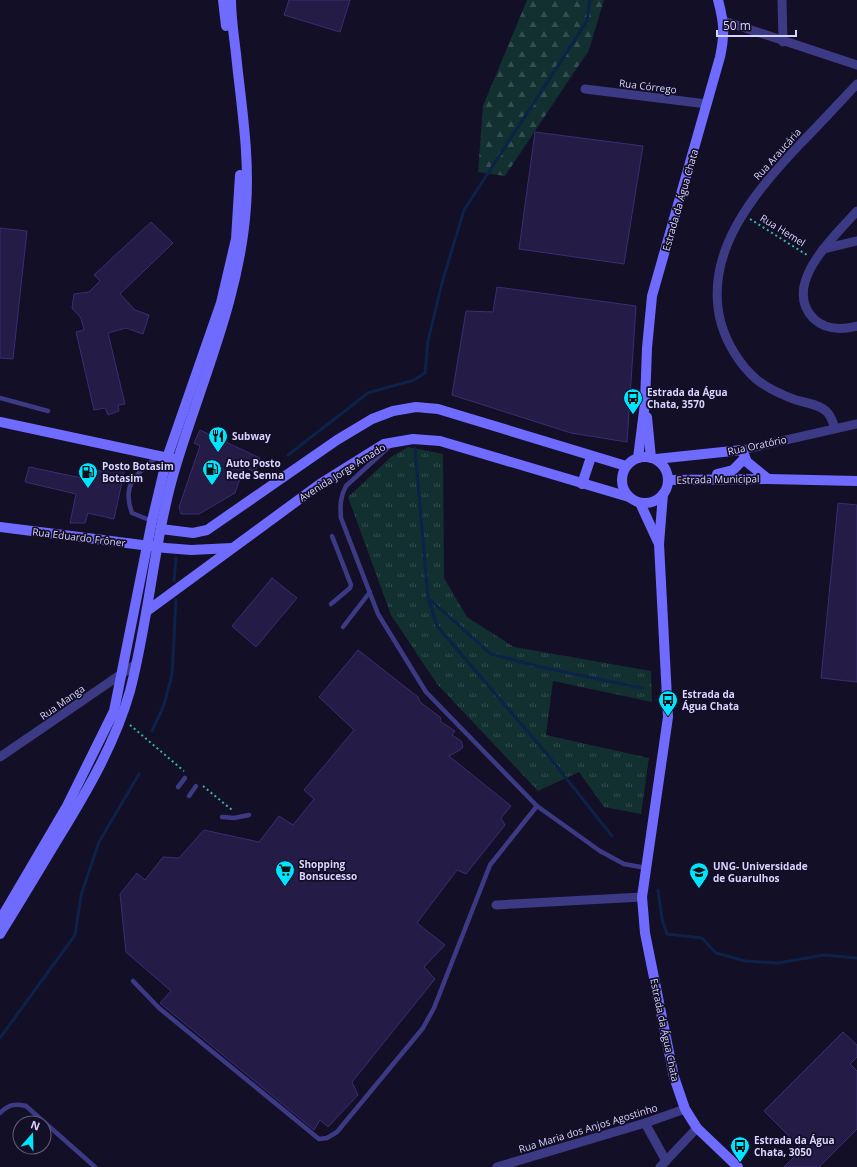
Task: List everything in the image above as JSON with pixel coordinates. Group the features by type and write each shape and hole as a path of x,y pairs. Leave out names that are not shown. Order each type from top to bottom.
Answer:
{"street":[{"path":"0,934 98,771 120,720 130,691 147,611 158,547 158,525 167,458 221,303 236,239 240,138 223,0"},
{"path":"167,458 220,335 237,275 243,243 246,204 245,149 231,0"},
{"name":"Estrada da Água Chata","path":"638,458 645,403 647,348 652,296 720,57 724,36 724,21 718,0"},
{"path":"782,0 783,42"},
{"path":"724,21 783,42 857,65"},
{"name":"Rua Araucária","path":"835,428 826,411 817,406 779,393 757,380 746,369 734,353 724,332 718,312 718,277 730,238 742,214 767,179 857,84"},
{"name":"Rua Córrego","path":"585,89 707,104"},
{"path":"857,211 823,249 810,268 805,282 803,295 806,307 813,318 822,326 834,329 857,326"},
{"path":"823,249 857,241"},
{"name":"Estrada da Água Chata","path":"645,403 654,459"},
{"path":"158,525 193,533 207,530 337,440 372,419 400,409 416,407 438,409 591,457 626,466"},
{"path":"0,422 167,458"},
{"name":"Rua Oratório","path":"654,459 744,454 835,428 857,424"},
{"name":"Avenida Jorge Amado","path":"147,611 320,484 384,444 413,440 440,441 629,497"},
{"path":"695,479 733,470 744,454"},
{"name":"Estrada Municipal","path":"744,454 750,465 768,479"},
{"path":"582,484 591,457"},
{"path":"638,458 654,459 665,468 668,480 663,494 657,500 649,503 640,503 629,497 625,492 622,479 626,466 638,458"},
{"name":"Estrada Municipal","path":"668,480 768,479 857,481"},
{"name":"Estrada da Água Chata","path":"663,494 659,544 668,718 642,897 645,932 674,1077 685,1109 697,1128 735,1166"},
{"name":"Estrada da Água Chata","path":"640,503 659,544"},
{"path":"0,920 67,806 114,711 147,546 158,525"},
{"name":"Rua Eduardo Frôner","path":"0,527 158,547"},
{"path":"158,547 191,550 232,548"},
{"name":"Rua Manga","path":"1,758 136,664"},
{"path":"496,905 642,897"},
{"name":"Rua Maria dos Anjos Agostinho","path":"497,1167 645,1123 685,1109"},
{"path":"645,1123 663,1164 697,1128"}],"lane":[{"path":"0,398 48,411"},
{"path":"395,442 346,486 341,494 341,518 378,614 426,692 537,806 600,851 624,864 646,868"},
{"path":"158,525 132,512 128,494 132,481 137,473 167,458"},
{"path":"331,604 350,588 351,585 332,536"},
{"path":"343,628 370,592"},
{"path":"178,787 185,778"},
{"path":"189,796 196,786"},
{"path":"134,981 159,1008 318,1139 327,1138 337,1132 423,1028 434,1008 490,865 537,806"},
{"path":"222,817 234,818 249,815"},
{"path":"0,1113 6,1107 13,1104 26,1106 95,1167"}],"path":[{"name":"Rua Hemel","path":"742,214 816,260"},
{"path":"127,721 144,738 186,772"},
{"path":"202,785 229,806 234,813 234,818"}],"green space":[{"path":"527,0 604,0 589,50 505,176 478,172 483,106"},
{"path":"408,447 443,454 444,578 467,617 514,647 651,671 652,702 553,681 546,735 649,758 641,814 604,807 579,772 538,791 437,684 391,615 348,497 391,457"}],"building":[{"path":"289,0 350,0 340,32 284,15"},
{"path":"535,132 643,146 624,264 519,249"},
{"path":"151,222 173,243 120,294 135,310 149,315 143,334 126,328 108,333 125,404 118,405 119,411 108,415 105,408 94,410 76,332 84,330 81,318 72,308 74,294 89,292 100,281 94,275"},
{"path":"0,228 27,231 13,359 0,358"},
{"path":"497,287 636,306 627,442 571,433 452,395 466,311 493,312"},
{"path":"200,430 260,458 255,472 244,467 235,493 199,514 181,514 179,507 200,446 194,443"},
{"name":"Posto Botasim Botasim","path":"107,464 125,468 114,519 88,513 85,523 70,523 76,494 25,482 29,467 82,478 85,467 105,472"},
{"path":"838,503 857,505 857,682 821,678"},
{"path":"272,578 297,598 256,647 232,626"},
{"name":"Shopping Bonsucesso","path":"358,650 418,697 420,702 441,718 440,721 455,731 452,735 461,741 463,747 449,756 511,806 501,818 505,825 466,874 457,870 417,923 445,945 424,967 435,979 352,1082 358,1095 328,1127 320,1120 314,1130 160,1003 171,991 126,952 120,894 137,873 145,880 163,857 179,858 204,830 259,842 279,816 293,825 314,799 304,790 354,730 319,697"},
{"path":"843,1032 857,1045 857,1057 850,1064 857,1071 857,1129 819,1167 784,1167 802,1149 764,1111"}],"waterway":[{"path":"288,455 368,393 414,380 425,373 428,341 442,283 464,210 587,21 590,0"},
{"path":"415,448 428,598 437,626 547,754 612,836"},
{"path":"174,581 176,558"},
{"path":"429,599 491,654 545,668 642,688"},
{"path":"152,731 164,705 172,675 176,600"},
{"path":"0,1038 75,935 81,895 99,842 139,774"},
{"path":"658,890 662,919 667,934 702,938 716,953 745,961 778,963 824,955 857,958"}],"place":[{"name":"Estrada da Água Chata, 3570","path":"633,415"},
{"name":"Subway","path":"218,453"},
{"name":"Auto Posto Rede Senna","path":"212,486"},
{"name":"Posto Botasim Botasim","path":"88,489"},
{"name":"Estrada da Água Chata","path":"668,717"},
{"name":"Shopping Bonsucesso","path":"285,887"},
{"name":"UNG- Universidade de Guarulhos","path":"699,889"},
{"name":"Estrada da Água Chata, 3050","path":"740,1163"}]}
